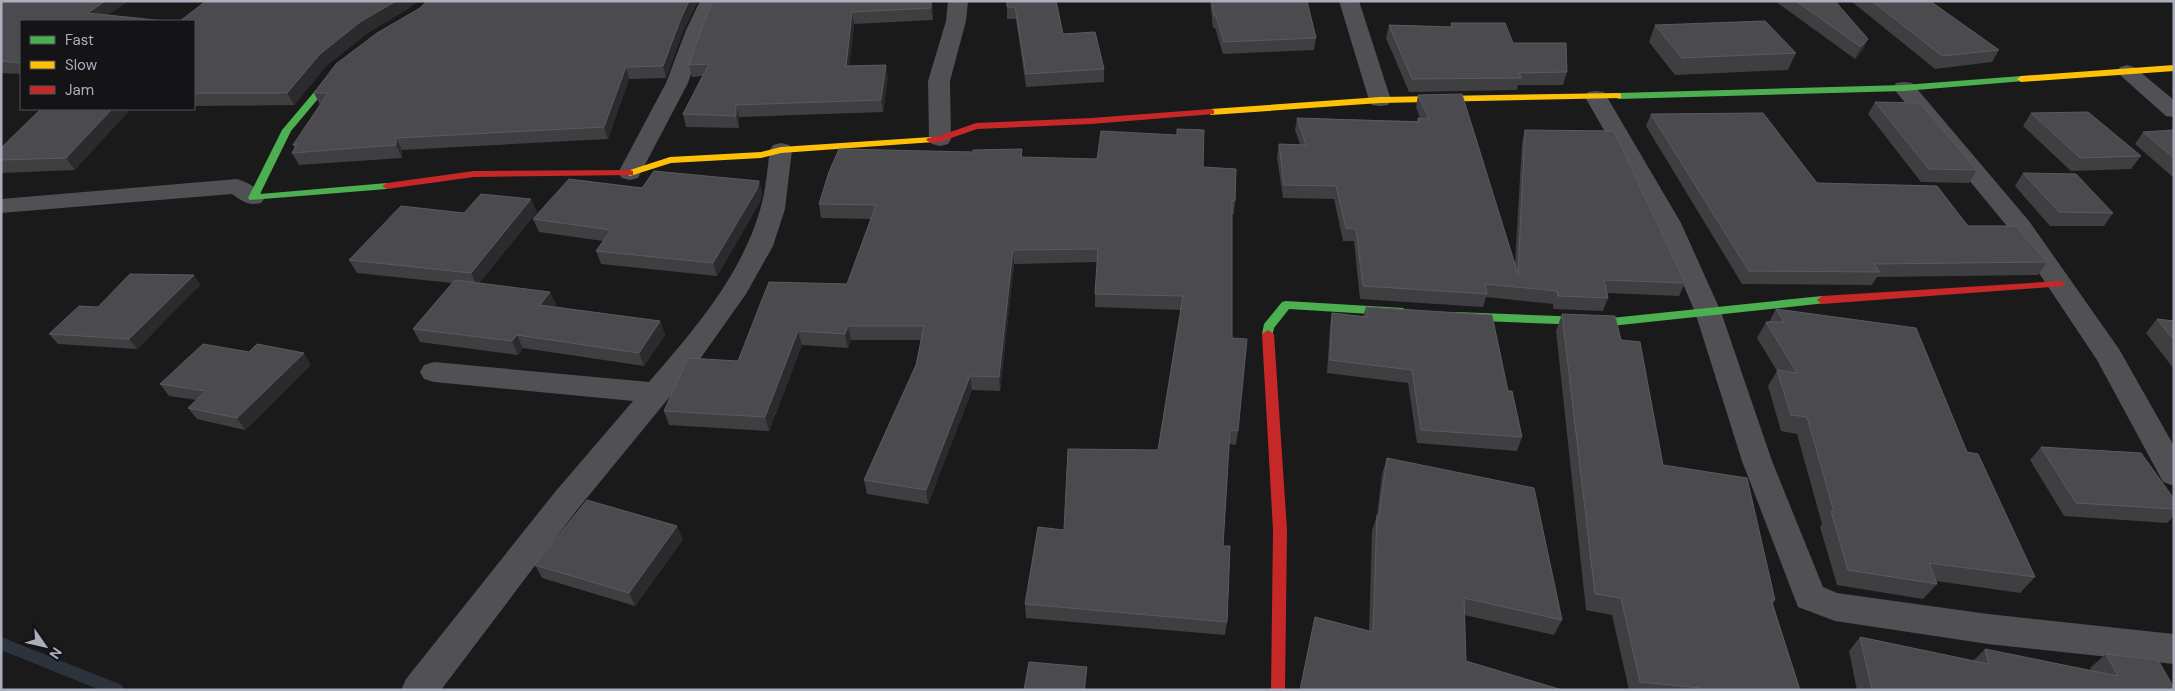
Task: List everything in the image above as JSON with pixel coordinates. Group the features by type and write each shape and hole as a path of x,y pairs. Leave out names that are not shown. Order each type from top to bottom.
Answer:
{"street":[{"path":"630,173 678,83 696,30 710,1"},
{"path":"940,139 939,81 956,21 958,1"},
{"path":"1349,1 1380,100"},
{"path":"253,198 287,130 334,72 348,61"},
{"path":"1,206 237,186 253,198 379,187 474,174 630,173 670,160 761,155 781,150 940,139 976,126 1091,121 1380,100 1596,98 1904,88 2174,68"},
{"path":"2127,70 2174,111"},
{"path":"1904,88 2020,226 2109,356 2174,474"},
{"path":"1596,98 1669,223 1708,312 1757,462 1810,597 1835,608 1988,629 2174,649"},
{"path":"419,690 566,501 685,359 737,288 760,246 773,209 781,150"},
{"path":"1445,315 1611,322 1836,298 2060,284"},
{"path":"1278,690 1280,530 1268,327 1286,305 1416,313"},
{"path":"434,372 656,393"}],"building":[{"path":"1,1 105,1 88,13 155,20 20,20 20,63 1,61"},
{"path":"206,1 396,1 360,22 320,54 287,93 195,93 195,20 181,20"},
{"path":"427,1 689,1 663,66 626,67 604,127 396,138 396,145 292,153 297,144 293,145 328,93 314,93 336,64 377,33 420,8"},
{"path":"713,1 931,1 931,8 852,12 846,66 886,65 881,100 736,105 736,116 683,114 709,64 689,65"},
{"path":"1007,1 1056,1 1063,34 1095,32 1104,69 1026,74 1015,7 1007,7"},
{"path":"1212,1 1307,1 1316,38 1224,42 1216,16 1214,16"},
{"path":"1796,1 1835,1 1868,39 1861,47"},
{"path":"1872,1 1930,1 1999,50 1942,56"},
{"path":"1765,21 1796,53 1682,58 1655,25"},
{"path":"1451,23 1505,23 1513,43 1566,43 1567,72 1519,73 1521,78 1412,79 1389,25 1453,27"},
{"path":"1462,94 1518,274 1525,130 1614,131 1685,283 1604,280 1608,298 1558,296 1557,291 1485,284 1487,294 1363,286 1356,229 1346,228 1336,186 1284,185 1279,144 1306,145 1297,118 1419,122 1418,118 1429,119 1418,95"},
{"path":"1875,102 1920,103 1977,170 1929,169"},
{"path":"40,110 111,110 66,158 1,160 1,148"},
{"path":"2088,112 2141,156 2080,158 2031,113"},
{"path":"1763,113 1817,183 1937,186 1968,226 2016,226 2047,262 1874,264 1880,272 1749,271 1651,114"},
{"path":"1177,129 1204,130 1203,167 1236,169 1235,201 1232,201 1232,338 1247,339 1238,431 1230,430 1223,546 1230,546 1227,622 1025,604 1038,527 1064,530 1068,449 1158,450 1183,296 1095,294 1098,249 1013,250 999,377 970,376 926,490 864,480 916,365 924,326 848,326 845,334 798,331 765,417 664,411 688,358 738,361 769,282 847,284 876,205 819,204 829,172 839,149 973,152 973,150 1022,149 1021,157 1097,159 1101,131 1177,135"},
{"path":"2174,130 2174,158 2143,132"},
{"path":"654,171 759,181 757,189 713,263 596,251 611,230 533,219 569,179 642,188"},
{"path":"2023,173 2076,174 2113,213 2059,212"},
{"path":"481,194 531,199 471,273 349,260 401,206 464,213"},
{"path":"130,274 194,275 129,339 49,334 79,306 98,307"},
{"path":"455,280 550,292 540,305 660,321 639,353 517,335 512,341 413,329"},
{"path":"1366,307 1492,315 1508,391 1512,391 1522,437 1421,430 1412,370 1330,360 1332,313 1367,317"},
{"path":"1776,309 1916,328 1967,452 1978,454 2035,577 1929,563 1937,584 1848,570 1807,417 1791,415 1777,370 1797,373 1766,322 1784,322"},
{"path":"1562,314 1615,316 1621,340 1640,342 1663,465 1747,478 1775,600 1771,600 1800,690 1701,690 1700,688 1640,682 1621,598 1595,594"},
{"path":"2157,319 2174,321 2174,340"},
{"path":"203,344 249,352 257,344 304,353 237,418 188,408 206,391 160,384"},
{"path":"2041,447 2141,453 2174,499 2174,509 2076,503"},
{"path":"1387,458 1534,488 1562,620 1464,598 1466,661 1562,690 1300,690 1315,617 1373,632 1377,515 1379,516"},
{"path":"587,500 677,526 629,593 535,565"},
{"path":"1860,637 1989,664 1985,649 2118,676 2106,654 2158,660 2174,690 1872,690"},
{"path":"1029,662 1087,667 1084,690 1024,690"}],"waterway":[{"path":"1,643 117,690"}],"traffic: fast":[{"path":"340,67 287,130 253,198 387,186"},
{"path":"1618,96 1904,88 2021,79"},
{"path":"1456,316 1611,322 1822,300"},
{"path":"1268,334 1268,327 1286,305 1403,312"}],"traffic: slow":[{"path":"2021,79 2174,68"},
{"path":"1211,112 1380,100 1618,96"},
{"path":"630,173 670,160 761,155 781,150 931,140"}],"traffic: jam":[{"path":"931,140 940,139 976,126 1091,121 1211,112"},
{"path":"387,186 474,174 630,173"},
{"path":"1822,300 2060,284"},
{"path":"1268,334 1280,530 1278,690"}]}
